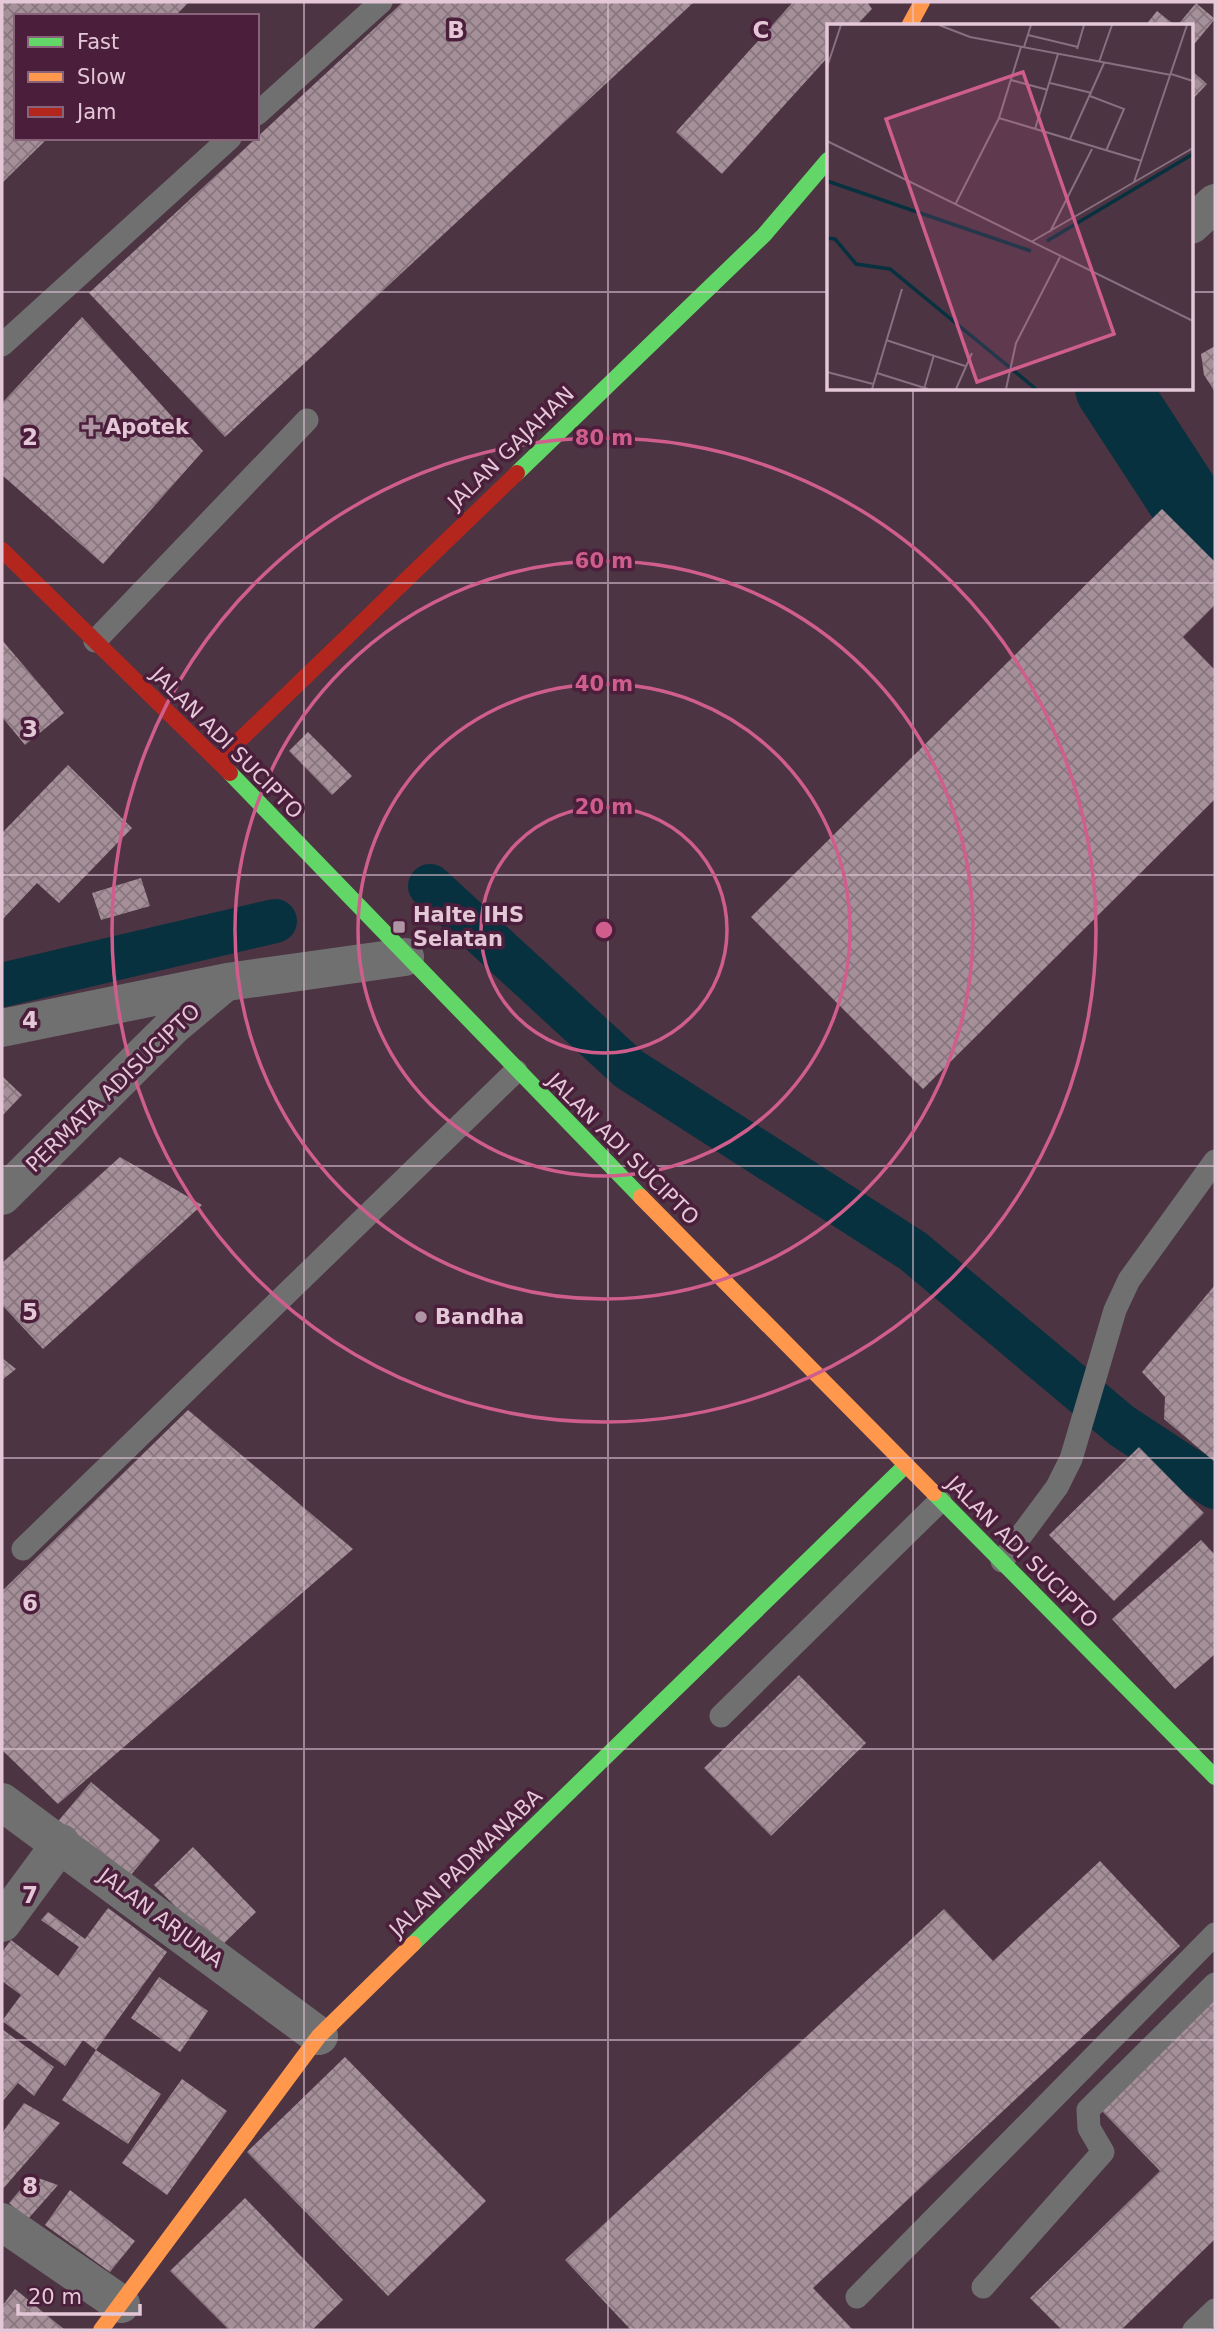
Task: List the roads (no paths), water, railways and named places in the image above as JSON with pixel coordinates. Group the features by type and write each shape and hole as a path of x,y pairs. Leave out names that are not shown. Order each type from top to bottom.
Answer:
{"main road":[{"path":"910,24 922,2"},
{"name":"JALAN GAJAHAN","path":"218,761 764,235 827,161"},
{"name":"JALAN ADI SUCIPTO","path":"4,557 218,761 516,1071 1215,1776"},
{"name":"JALAN PADMANABA","path":"111,2317 319,2036 905,1466"}],"street":[{"path":"1192,224 1215,203"},
{"path":"2,1028 227,982 405,957"},
{"name":"PERMATA ADISUCIPTO","path":"2,1196 173,1026 227,982"},
{"name":"JALAN ARJUNA","path":"2,1802 319,2036"},
{"path":"2,1923 61,1843"},
{"path":"2,2222 111,2317"}],"lane":[{"path":"259,112 381,2"},
{"path":"2,345 228,140"},
{"path":"95,641 307,420"},
{"path":"23,1549 516,1071"},
{"path":"1002,1561 1057,1487 1071,1459 1103,1351 1129,1280 1215,1161"},
{"path":"721,1717 940,1501"},
{"path":"857,2297 1215,1934"},
{"path":"983,2287 1103,2152 1103,2146 1089,2128 1088,2110 1215,1984"},
{"path":"1194,2330 1215,2310"}],"waterway":[{"path":"1113,390 1215,546"},
{"path":"430,886 629,1069 913,1251 1122,1426 1215,1487"},
{"path":"2,985 275,921"}],"place":[{"name":"Apotek","path":"91,427"},
{"name":"Halte IHS Selatan","path":"399,927"},
{"name":"Bandha","path":"421,1317"}]}
